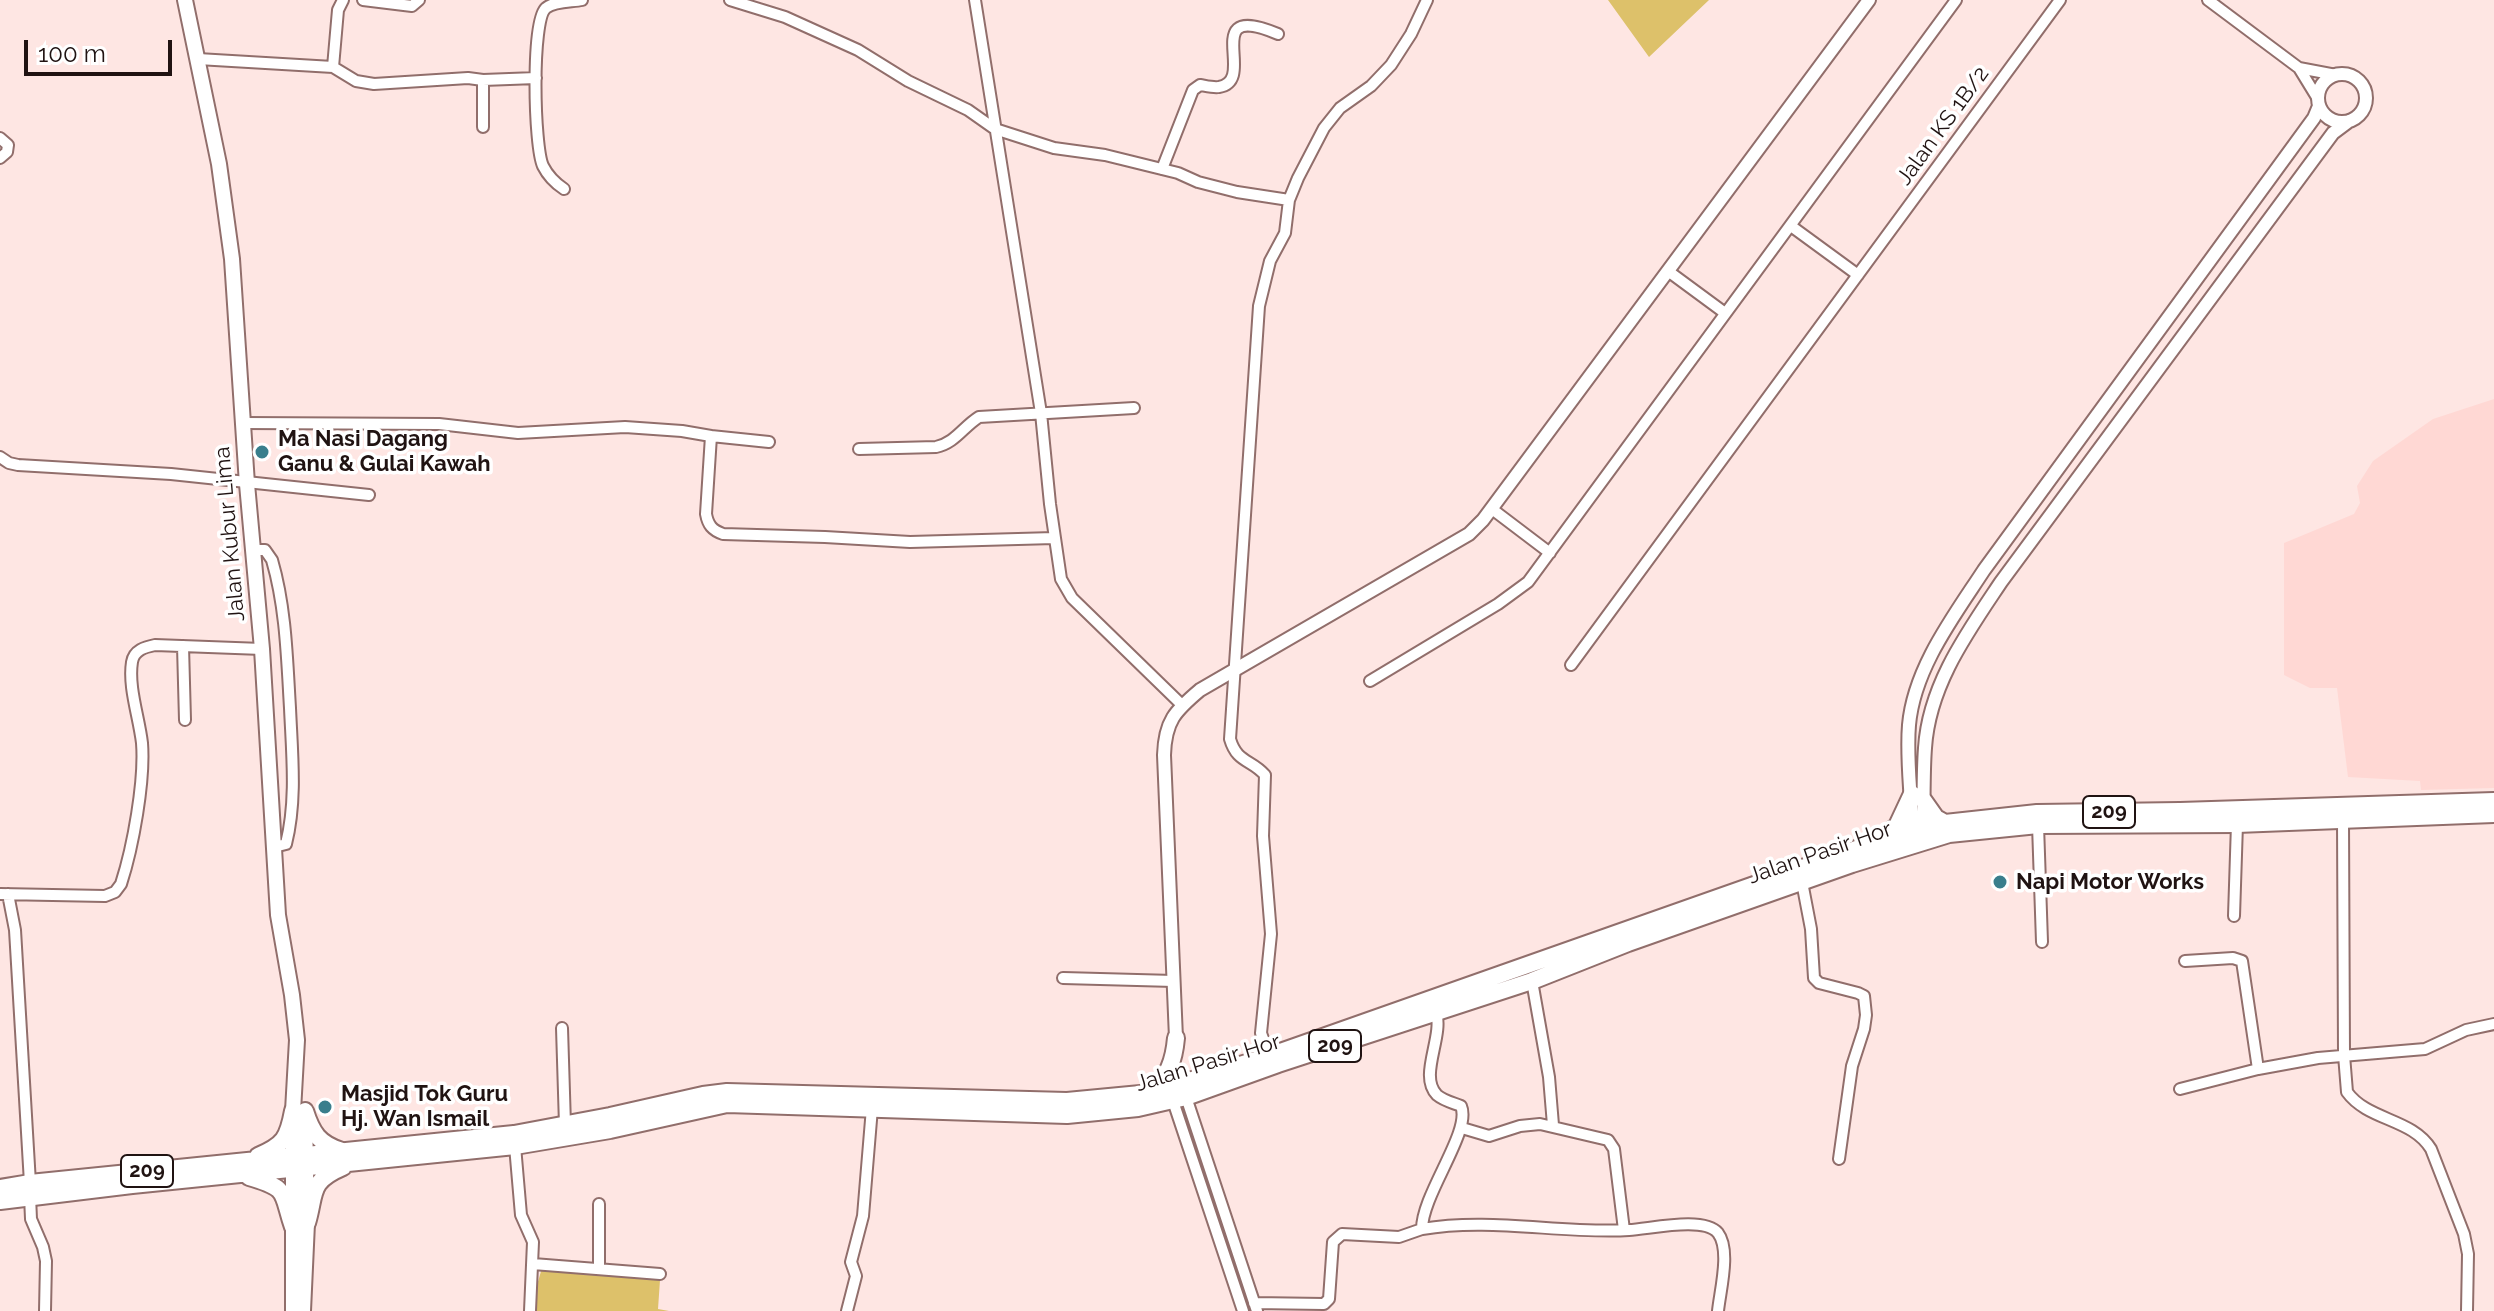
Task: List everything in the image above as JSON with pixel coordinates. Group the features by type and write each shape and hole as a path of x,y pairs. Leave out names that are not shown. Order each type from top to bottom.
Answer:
{"main road":[{"name":"Jalan Kubur Lima","path":"185,0 219,164 232,259 262,649 278,915 292,995 299,1111 300,1225"},
{"path":"1879,841 1897,826 1918,798 1936,818 1945,823"},
{"name":"Jalan Pasir Hor","path":"346,1158 514,1134 727,1092 1067,1101 1151,1093 1269,1056 1879,841 1945,823 2037,813 2494,801"},
{"name":"Jalan Pasir Hor","path":"0,1188 30,1190 300,1162 515,1146 727,1104 1067,1115 1116,1112 1180,1099 1532,981 1628,943 1903,847 1949,834 2038,825 2237,824 2494,814"},
{"path":"1176,1038 1184,1068 1192,1075 1204,1078"},
{"path":"1151,1093 1171,1066 1176,1038"},
{"path":"293,1311 300,1225 319,1182 346,1158 317,1139 299,1111"},
{"path":"299,1111 282,1143 245,1167 284,1194 300,1225 303,1311"},
{"name":"Jalan Pasir Hor","path":"0,1201 30,1190"}],"street":[{"path":"333,67 338,10 343,0"},
{"path":"363,0 403,6 412,6 419,0"},
{"path":"564,189 549,176 539,155 536,78 538,23 544,9 551,5 582,0"},
{"path":"730,0 785,17 858,50 908,81 968,110 995,129 1054,148 1105,155 1237,192 1289,200"},
{"path":"975,0 1041,413 1061,579 1065,589 1182,705"},
{"path":"1269,1056 1261,1033 1271,934 1263,836 1265,775 1238,757 1230,739 1259,306 1265,273 1285,233 1289,200 1304,166 1333,115 1371,86 1391,65 1411,34 1427,0"},
{"path":"1176,1038 1164,755 1166,729 1172,716 1200,690 1469,534 1492,509 1869,0"},
{"path":"1370,681 1498,604 1528,582 1956,0"},
{"name":"Jalan KS 1B/2","path":"1571,665 2060,0"},
{"path":"2208,0 2299,68 2328,117 2349,121"},
{"path":"1162,169 1193,90 1200,85 1218,87 1230,80 1238,27 1247,24 1278,34"},
{"path":"198,59 333,67 356,81 374,84 468,78 536,78"},
{"path":"1918,798 1931,709 1948,667 2001,582 2333,133 2356,117 2365,105 2364,89 2355,78 2299,68"},
{"path":"1918,830 1918,798 1909,724 1917,691 1931,657 1984,570 2314,118 2321,86 2336,75"},
{"path":"483,80 483,127"},
{"path":"0,138 8,145 7,152 0,158"},
{"path":"1791,226 1858,275"},
{"path":"1668,271 1725,313"},
{"path":"859,449 948,445 979,417 1134,408"},
{"path":"243,423 439,424 518,433 625,427 769,442"},
{"path":"711,436 706,514 708,524 714,531 723,534 910,542 1054,538"},
{"path":"2077,444 2094,456"},
{"path":"0,457 18,465 171,474 369,495"},
{"path":"1492,509 1550,553"},
{"path":"253,550 265,550 272,560 287,646 293,819 286,844 274,847"},
{"path":"45,1311 46,1261 31,1219 15,930 4,894 105,896 115,892 124,873 141,784 142,746 132,676 135,654 155,645 262,649"},
{"path":"183,646 185,720"},
{"path":"2343,820 2344,1055 2347,1092 2362,1107 2423,1136 2431,1149 2464,1234 2468,1254 2467,1311"},
{"path":"2234,916 2237,824"},
{"path":"2038,825 2042,942"},
{"path":"1802,882 1811,929 1814,978 1819,983 1864,996 1867,1007 1864,1029 1852,1066 1839,1159"},
{"path":"2185,961 2233,958 2242,961 2258,1069"},
{"path":"1063,978 1174,981"},
{"path":"1532,981 1547,1063 1553,1125"},
{"path":"1422,1229 1423,1216 1440,1171 1462,1128 1464,1114 1461,1106 1436,1094 1431,1085 1439,1026 1436,1012"},
{"path":"2180,1089 2258,1069 2344,1055 2425,1049 2466,1030 2494,1024"},
{"path":"562,1028 565,1125"},
{"path":"1180,1099 1255,1307 1324,1304 1329,1299 1333,1242 1342,1234 1399,1237 1422,1229 1458,1225 1624,1230 1706,1224 1718,1233 1724,1248 1718,1311"},
{"path":"1180,1099 1243,1311"},
{"path":"847,1311 856,1276 851,1262 863,1216 872,1108"},
{"path":"1462,1128 1489,1136 1520,1126 1540,1124 1602,1137 1614,1149 1624,1230"},
{"path":"515,1146 521,1215 533,1242 530,1311"},
{"path":"599,1204 599,1269"},
{"path":"533,1264 660,1274"}],"shaded area":[{"path":"1608,0 1709,0 1649,57"},
{"path":"2494,399 2494,788 2421,790 2420,781 2348,777 2337,688 2310,688 2284,675 2284,543 2354,514 2360,503 2357,486 2373,461 2433,419"},
{"path":"542,1268 660,1280 658,1309 669,1311 537,1311 537,1285"}],"place":[{"name":"Ma Nasi Dagang Ganu & Gulai Kawah","path":"262,452"},
{"name":"Napi Motor Works","path":"2000,882"},
{"name":"Masjid Tok Guru Hj. Wan Ismail","path":"325,1107"}]}
